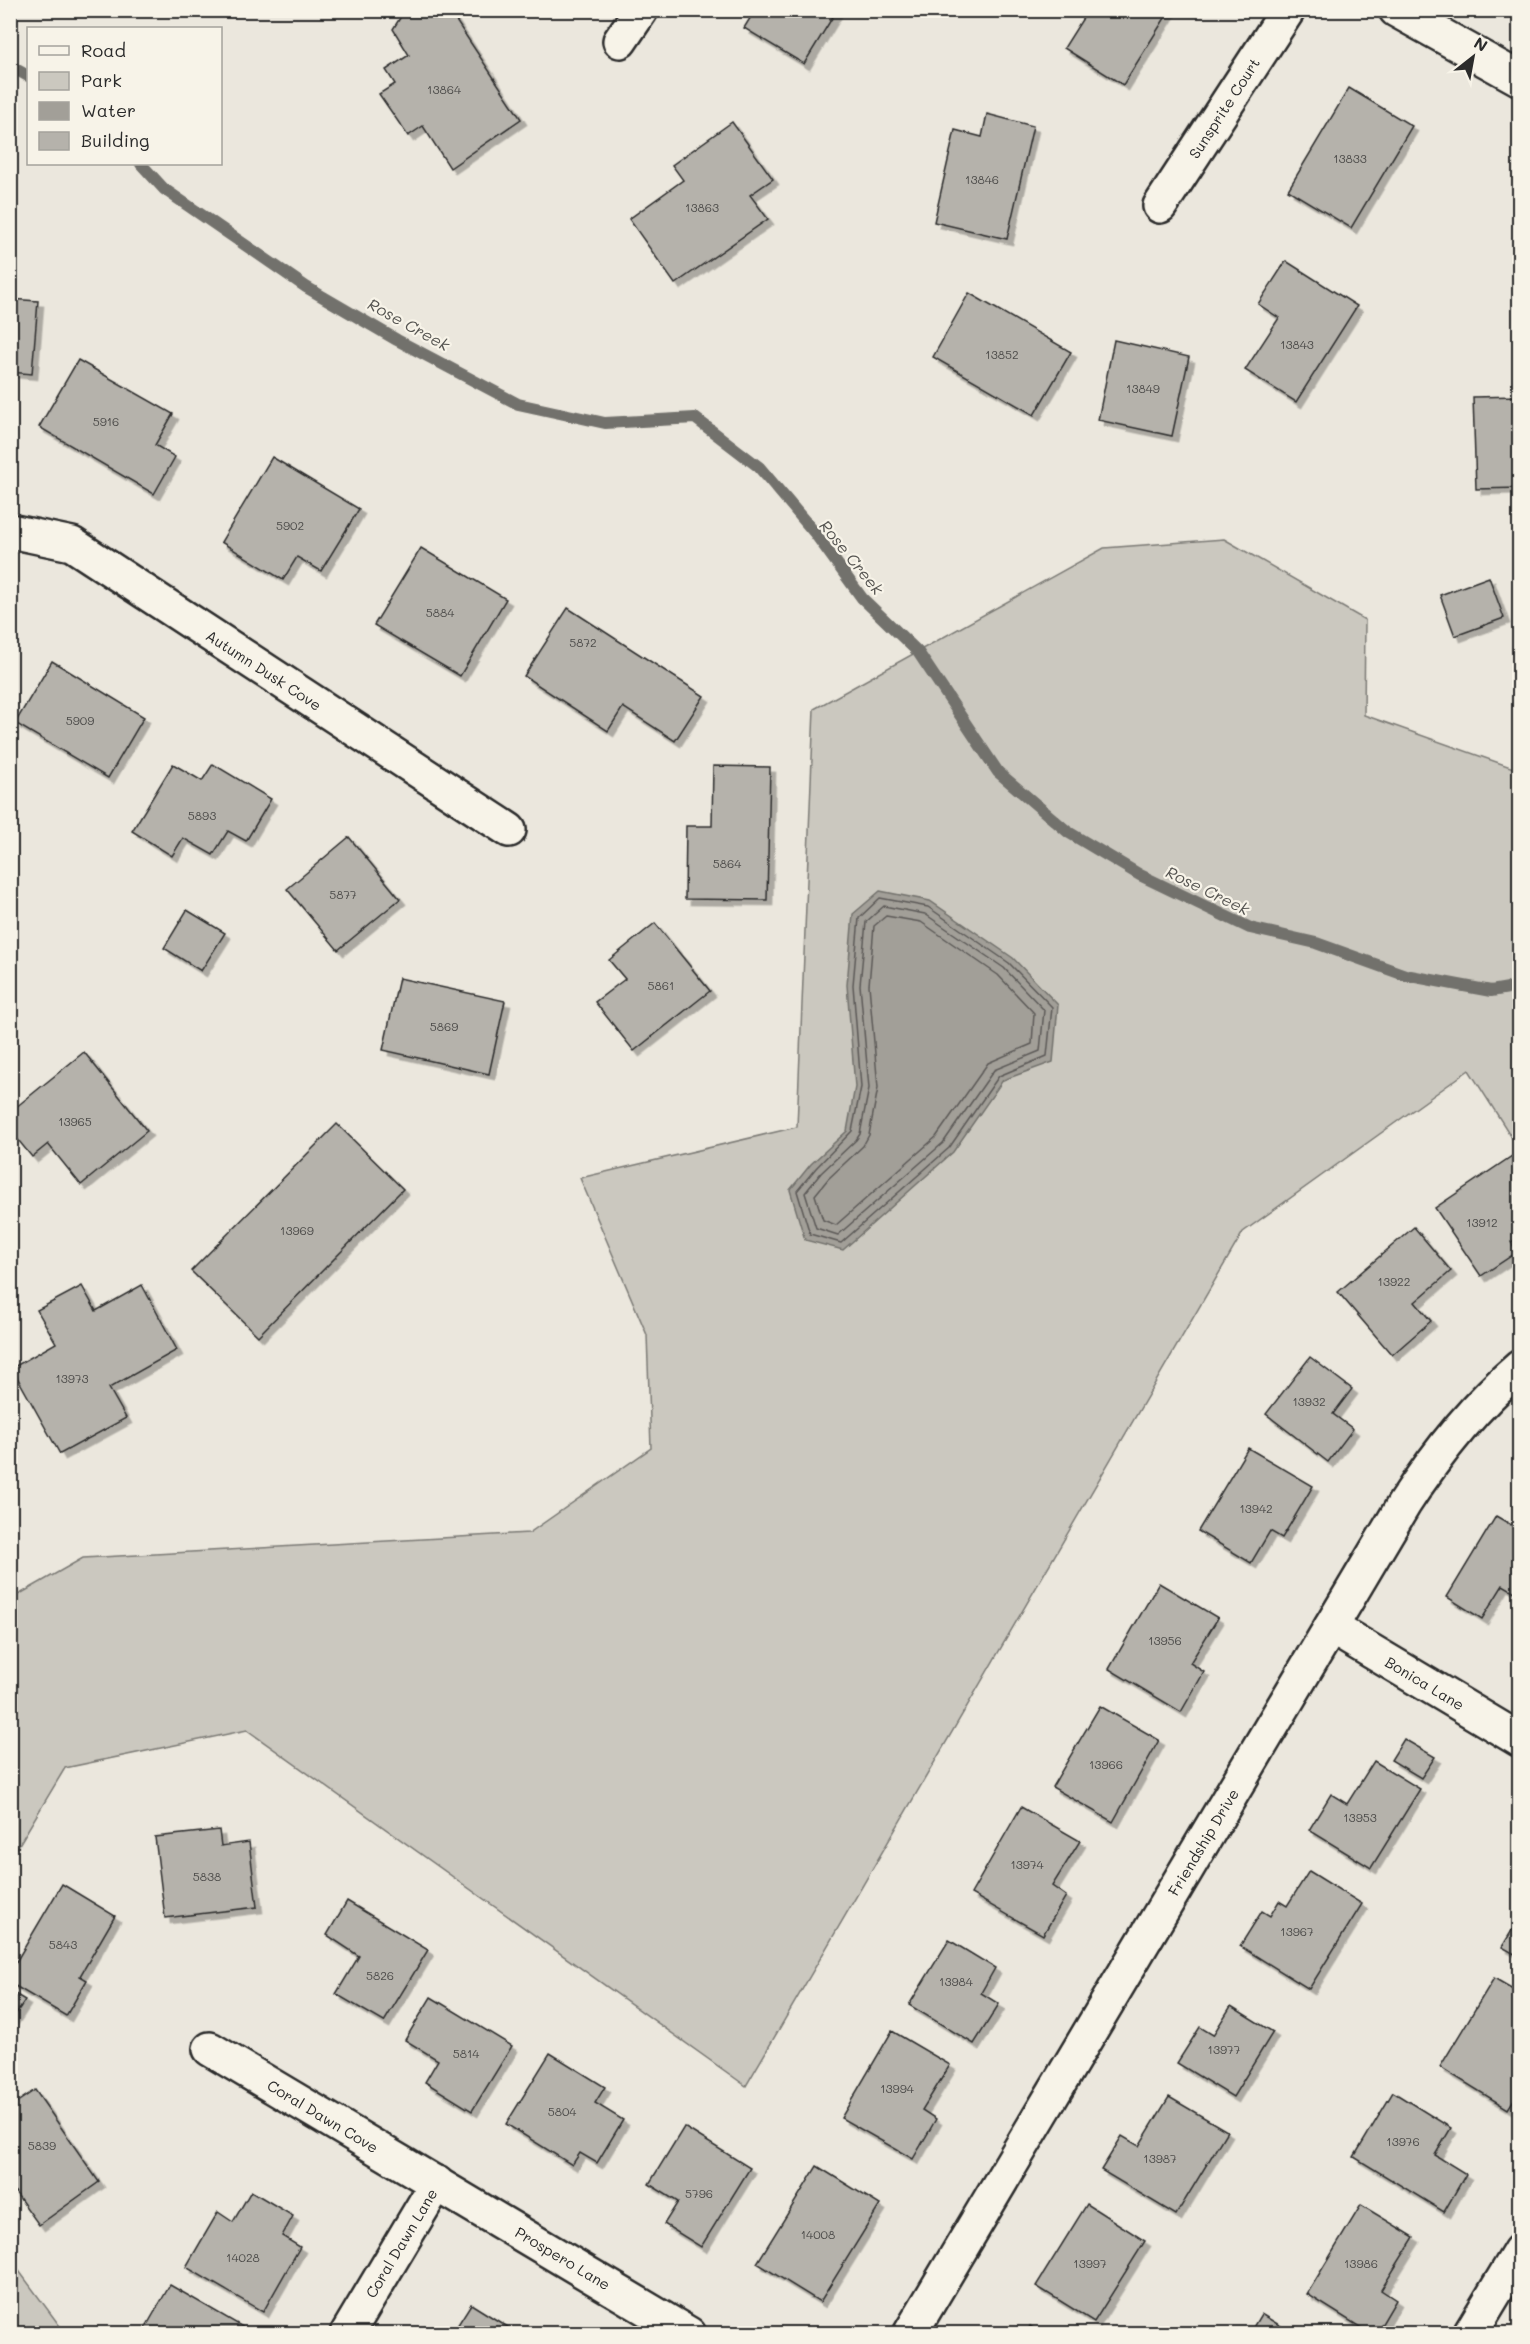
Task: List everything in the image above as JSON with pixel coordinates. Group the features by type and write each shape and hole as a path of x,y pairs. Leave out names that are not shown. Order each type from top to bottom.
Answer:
{"street":[{"path":"620,41 641,10"},
{"name":"Sunsprite Court","path":"1160,206 1288,10"},
{"path":"1396,10 1520,79"},
{"name":"Autumn Dusk Cove","path":"10,531 72,544 509,830"},
{"name":"Friendship Drive","path":"910,2334 1404,1504 1435,1458 1470,1414 1520,1367"},
{"name":"Bonica Lane","path":"1331,1627 1520,1740"},
{"name":"Coral Dawn Cove","path":"210,2049 437,2183"},
{"name":"Coral Dawn Lane","path":"347,2334 437,2183"},
{"name":"Prospero Lane","path":"437,2183 689,2334"},
{"path":"1470,2334 1520,2251"}],"green space":[{"path":"1224,539 1365,620 1364,715 1519,770 1519,1149 1469,1070 1243,1232 746,2086 247,1730 65,1768 11,1858 11,1599 83,1558 529,1533 651,1448 647,1335 580,1178 797,1127 814,709 1104,548"},
{"path":"11,2260 65,2333 11,2333"}],"water":[{"path":"880,891 930,901 1013,958 1058,1005 1053,1062 1003,1080 953,1152 843,1250 805,1240 790,1190 811,1164 847,1131 855,1087 847,985 853,914"}],"building":[{"path":"405,10 449,10 521,119 450,168 423,126 408,136 379,94 395,84 386,70 409,55 393,29"},
{"path":"755,10 837,10 804,64 744,28"},
{"path":"1088,10 1170,10 1123,85 1064,48"},
{"path":"1349,88 1412,126 1351,228 1288,190"},
{"path":"987,114 1033,126 1007,239 934,222 955,130 982,137"},
{"path":"732,122 773,179 750,195 768,219 675,284 629,219 683,180 672,165"},
{"path":"1286,261 1357,306 1296,402 1245,370 1279,318 1258,304"},
{"path":"969,293 1071,352 1034,415 933,357"},
{"path":"10,299 38,301 32,374 10,372"},
{"path":"1114,340 1189,357 1172,436 1098,420"},
{"path":"78,360 173,414 155,445 175,457 154,494 39,427"},
{"path":"1520,396 1520,488 1476,489 1473,397"},
{"path":"272,457 359,509 321,571 297,557 283,580 221,542"},
{"path":"421,548 506,599 460,676 374,625"},
{"path":"1489,577 1504,618 1455,636 1440,595"},
{"path":"568,608 704,696 675,741 623,707 608,731 524,676"},
{"path":"52,661 144,717 108,778 15,723"},
{"path":"173,764 202,781 213,764 271,799 246,841 228,831 213,855 183,838 172,856 132,831"},
{"path":"713,766 770,767 767,900 685,899 686,826 712,826"},
{"path":"349,837 400,899 338,950 287,889"},
{"path":"187,910 225,933 201,971 164,948"},
{"path":"655,923 710,991 634,1051 595,1002 625,979 609,960"},
{"path":"399,978 505,1001 489,1074 383,1050"},
{"path":"84,1052 147,1131 81,1185 48,1144 32,1157 10,1130 10,1112"},
{"path":"337,1124 403,1189 258,1336 191,1271"},
{"path":"1515,1154 1520,1160 1520,1237 1511,1242 1517,1252 1481,1276 1435,1208"},
{"path":"1414,1227 1451,1271 1415,1302 1431,1321 1392,1355 1338,1292"},
{"path":"142,1285 177,1350 109,1388 126,1418 60,1454 12,1368 56,1343 37,1310 82,1286 96,1311"},
{"path":"1310,1357 1352,1389 1333,1414 1353,1429 1328,1462 1266,1414"},
{"path":"1248,1448 1313,1486 1282,1538 1270,1531 1251,1563 1198,1531"},
{"path":"1496,1516 1520,1530 1520,1595 1503,1585 1482,1619 1447,1597"},
{"path":"1159,1583 1218,1618 1190,1663 1204,1672 1181,1712 1109,1669"},
{"path":"1100,1706 1159,1740 1113,1822 1052,1787"},
{"path":"1404,1739 1435,1757 1421,1778 1391,1760"},
{"path":"1374,1761 1420,1789 1371,1868 1309,1830 1331,1794 1347,1804"},
{"path":"1021,1807 1080,1841 1052,1886 1066,1896 1043,1935 971,1894"},
{"path":"219,1830 221,1846 249,1842 257,1907 165,1918 155,1837"},
{"path":"1309,1871 1362,1904 1309,1989 1240,1946 1262,1911 1270,1916 1279,1901 1287,1906"},
{"path":"62,1884 115,1916 80,1976 87,1980 66,2016 10,1983 10,1972"},
{"path":"347,1901 428,1950 384,2022 336,1994 359,1956 327,1935"},
{"path":"1520,1917 1520,1957 1502,1947"},
{"path":"949,1940 995,1968 981,1993 999,2004 974,2044 909,2005"},
{"path":"1494,1978 1520,1993 1520,2055 1514,2063 1520,2066 1520,2090 1508,2109 1440,2067"},
{"path":"10,1991 25,2000 10,2023"},
{"path":"431,1997 512,2046 472,2111 425,2082 438,2060 405,2040"},
{"path":"1231,2006 1273,2032 1233,2097 1177,2063 1200,2027 1213,2035"},
{"path":"892,2031 950,2065 922,2110 936,2119 913,2159 841,2118"},
{"path":"550,2053 605,2087 595,2103 623,2120 597,2163 580,2153 572,2165 506,2124"},
{"path":"35,2090 99,2182 39,2225 10,2185 10,2107"},
{"path":"1393,2092 1451,2128 1435,2155 1466,2174 1444,2212 1354,2157"},
{"path":"1169,2097 1227,2131 1176,2215 1101,2170 1122,2136 1139,2146"},
{"path":"684,2127 750,2168 701,2247 664,2224 678,2202 649,2184"},
{"path":"817,2166 880,2205 820,2302 757,2263"},
{"path":"251,2191 293,2216 282,2236 300,2247 263,2312 186,2267 218,2212 233,2222"},
{"path":"1087,2204 1145,2241 1094,2322 1036,2286"},
{"path":"1361,2205 1414,2237 1381,2290 1396,2300 1376,2334 1371,2334 1307,2294"},
{"path":"170,2285 248,2330 247,2334 142,2334"},
{"path":"471,2304 519,2334 452,2334"},
{"path":"1261,2314 1294,2334 1249,2334"},
{"path":"1030,2326 1043,2334 1025,2334"}],"waterway":[{"name":"Rose Creek","path":"10,66 27,75"},
{"name":"Rose Creek","path":"142,165 164,189 306,287 397,340 518,404 605,423 695,418 759,467 814,532 862,598 918,652 998,772 1068,832 1140,875 1250,928 1316,943 1405,975 1491,991 1520,986"}]}
